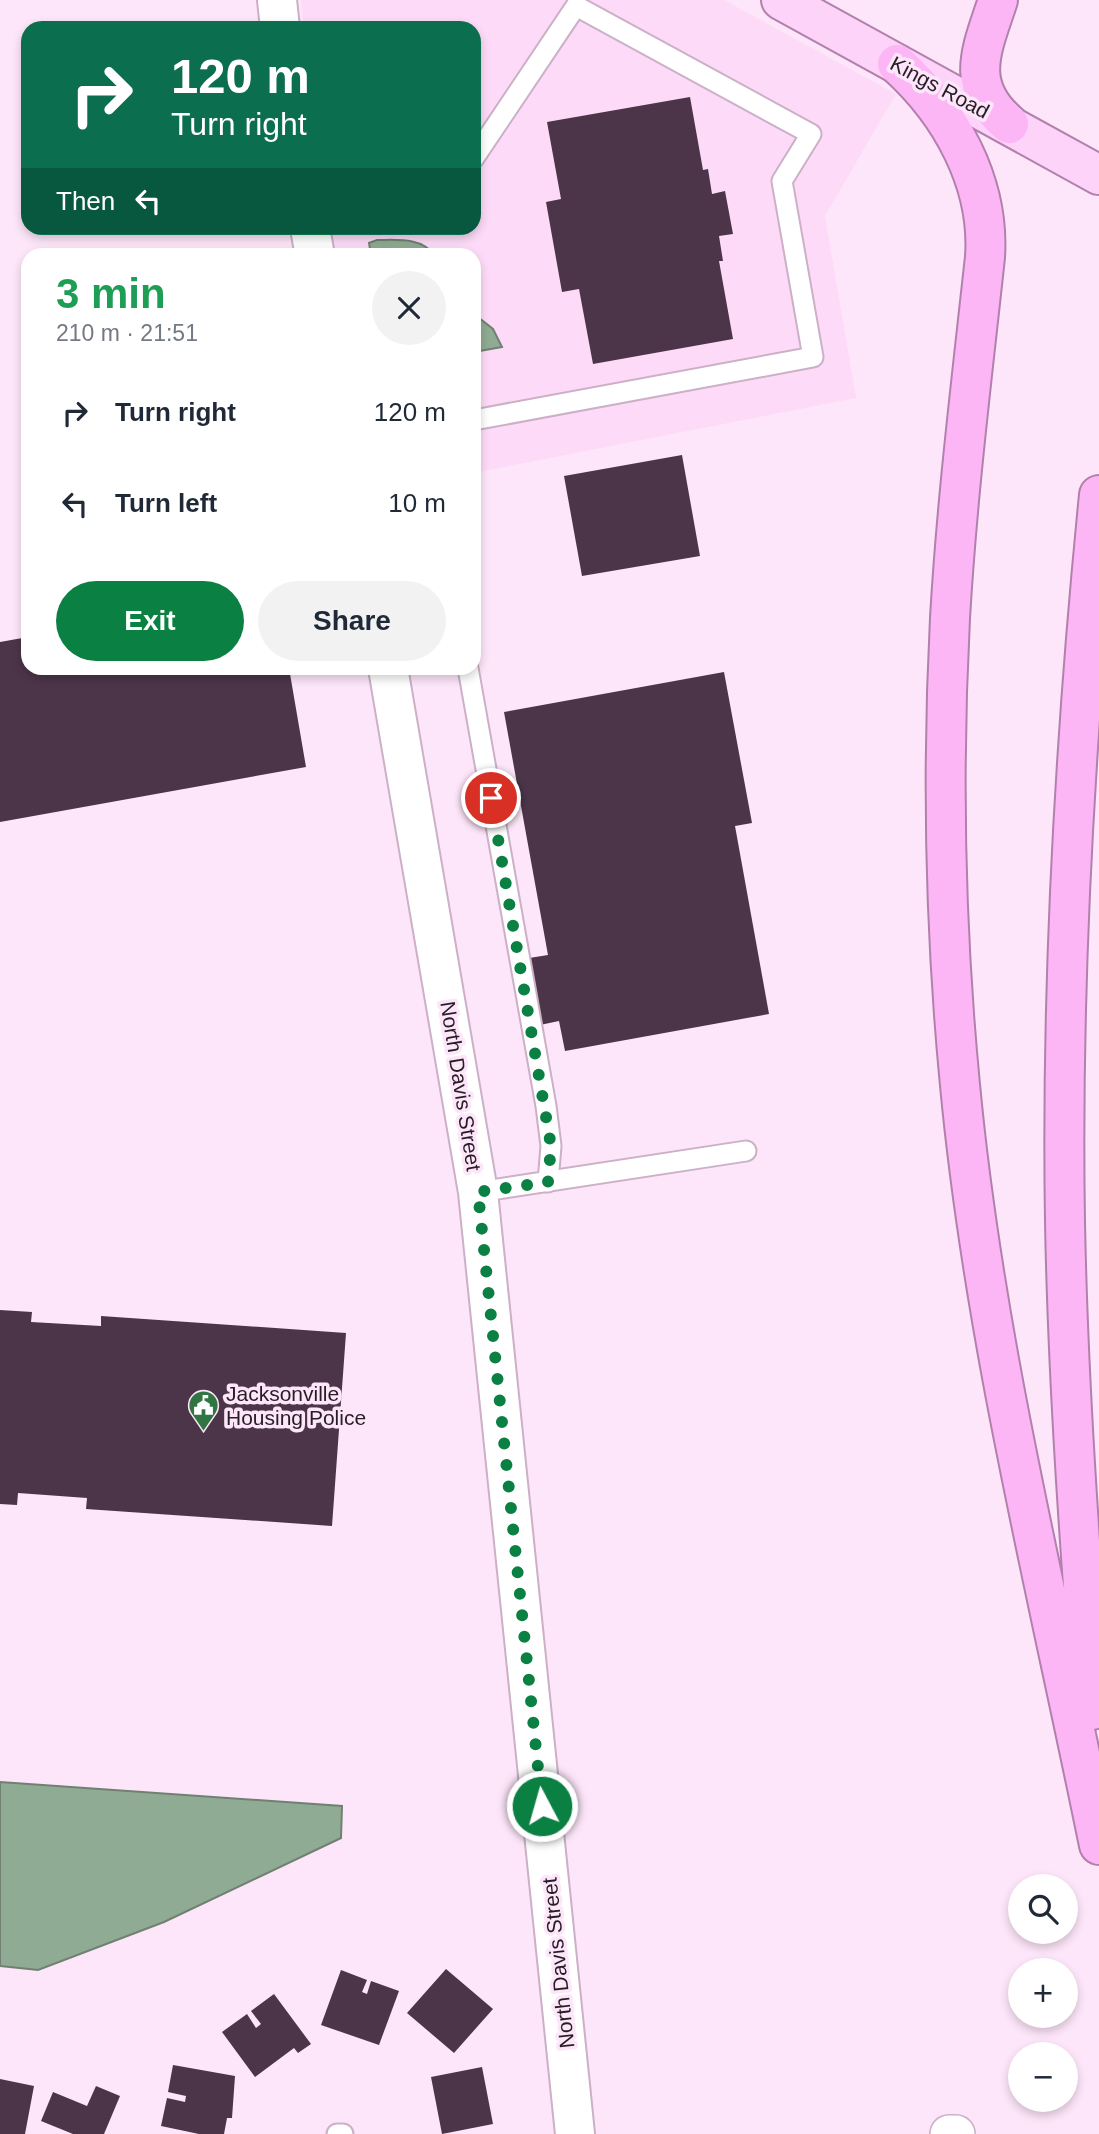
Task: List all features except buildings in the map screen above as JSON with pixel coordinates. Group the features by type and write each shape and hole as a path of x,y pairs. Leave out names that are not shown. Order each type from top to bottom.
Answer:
{"highway":[{"path":"998,0 980,58 979,76 985,96 1009,124"},
{"path":"897,64 924,90 947,122 973,175 985,222 985,257 956,543 948,660 946,806 950,944 960,1084 986,1281 1099,1845"},
{"path":"1099,495 1076,768 1065,1095 1068,1343 1074,1468 1099,1767"}],"main road":[{"name":"Kings Road","path":"781,0 1099,175"}],"street":[{"path":"277,0 279,21"},
{"name":"North Davis Street","path":"389,675 478,1192 575,2134"},
{"path":"949,2134 956,2134"}],"lane":[{"path":"481,148 576,6 811,134 782,181 813,357 481,419"},
{"path":"469,675 546,1106 551,1146 548,1182"},
{"path":"478,1192 747,1151"},
{"path":"337,2134 343,2134"}],"shaded area":[{"path":"301,0 724,0 896,94 825,216 856,398 481,472 481,248 334,248 332,235 481,235 481,21 303,21"},
{"path":"377,240 401,240 416,242 428,248 370,248 369,243"},
{"path":"481,320 493,329 502,347 481,351"},
{"path":"0,1782 342,1806 341,1838 164,1922 38,1970 0,1966"}],"place":[{"name":"Jacksonville Housing Police","path":"203,1432"}],"route":[{"path":"491,798 551,1146 548,1182 478,1192 542,1806"}]}
